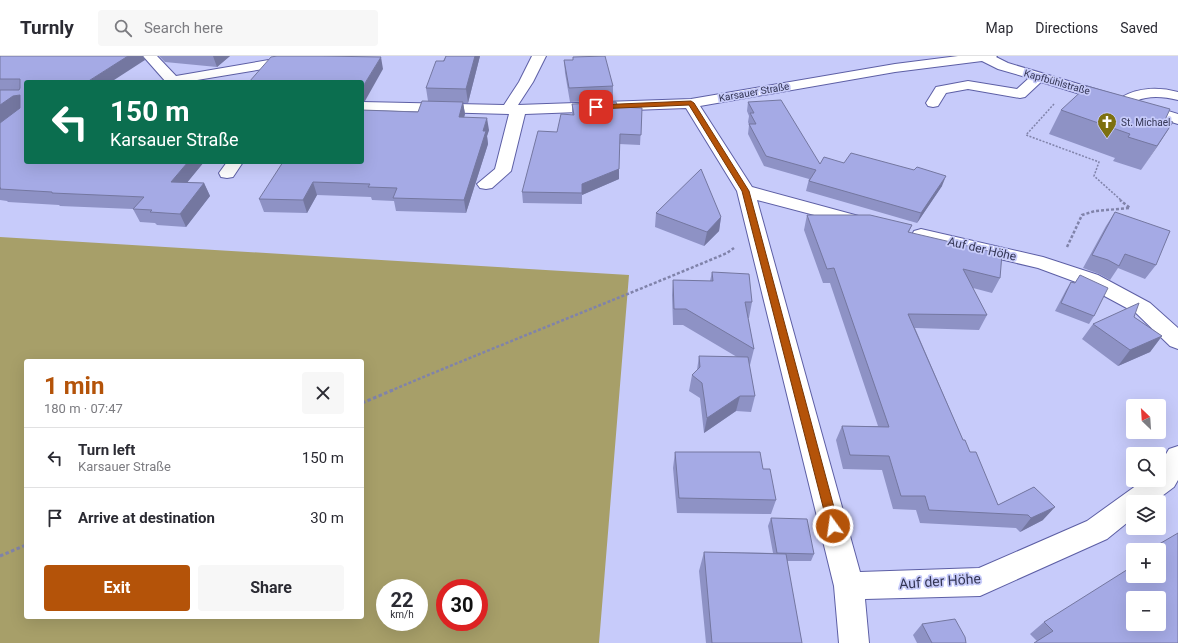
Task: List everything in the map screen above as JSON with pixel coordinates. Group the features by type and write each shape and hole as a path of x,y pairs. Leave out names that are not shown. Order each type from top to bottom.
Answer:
{"street":[{"path":"150,56 167,80 317,56"},
{"path":"486,184 502,171 513,110 539,56"},
{"name":"Karsauer Straße","path":"364,106 513,110 691,103 895,68 987,56"},
{"name":"Kapfbühlstraße","path":"987,56 1004,66 1178,119"},
{"path":"933,103 941,90 968,85 1020,94 1038,77"},
{"path":"1125,102 1142,94 1178,96"},
{"path":"691,103 746,191 759,236 849,586 854,643"},
{"path":"746,191 818,212 880,226"},
{"name":"Auf der Höhe","path":"904,231 1043,263 1091,280 1143,308 1178,341"},
{"name":"Auf der Höhe","path":"1143,495 1165,479 1178,456"},
{"name":"Auf der Höhe","path":"849,586 980,582 1097,530 1126,508"}],"path":[{"path":"1057,268 1082,215 1095,211 1130,208 1094,176 1099,162 1026,134 1070,86"},
{"path":"364,402 549,325 624,297 727,253 745,238 759,236"},
{"path":"0,556 24,546"}],"shaded area":[{"path":"0,237 629,275 599,643 0,643"}],"building":[{"path":"0,56 128,56 90,80 24,80 24,164 186,164 171,182 204,183 180,214 133,209 144,197 0,189 0,123 20,108 20,95 13,96 0,105 0,90 19,90 20,79 0,79"},
{"path":"446,56 475,56 466,89 426,88 436,61 444,61"},
{"path":"605,56 613,86 569,88 564,60 573,60 573,57"},
{"path":"271,57 381,57 364,85 364,80 251,80"},
{"path":"1087,86 1170,109 1165,120 1173,122 1157,146 1128,137 1130,134 1061,110"},
{"path":"781,100 820,164 824,157 844,163 851,153 914,170 917,167 946,176 921,213 809,181 816,170 766,156 749,124 756,124 750,113 754,113 748,102"},
{"path":"422,101 463,102 459,117 487,118 483,131 486,131 464,200 393,198 397,188 368,187 370,184 313,182 303,200 259,199 282,164 364,164 364,110 418,112"},
{"path":"616,102 618,107 642,108 641,135 620,134 619,169 582,184 582,193 522,192 538,131 557,132 561,114 574,115 572,104"},
{"path":"701,169 721,217 707,232 656,213"},
{"path":"1115,212 1170,231 1156,265 1125,254 1119,266 1108,260 1092,255"},
{"path":"807,215 870,215 912,225 908,232 1002,254 1000,278 963,269 987,315 908,314 963,440 965,440 970,452 976,452 998,505 1034,487 1055,507 1031,518 1028,515 929,510 925,496 901,496 889,456 850,455 842,426 889,427 834,268 827,269"},
{"path":"712,272 749,274 752,302 745,302 754,349 686,309 674,309 673,280 713,281"},
{"path":"1080,275 1108,288 1094,316 1061,303 1071,282 1075,283"},
{"path":"1139,303 1134,317 1162,336 1130,350 1093,324"},
{"path":"699,356 748,357 755,396 740,396 707,418 702,383 692,375 700,367"},
{"path":"675,452 760,452 763,469 770,469 776,500 679,498"},
{"path":"771,518 807,519 814,554 777,553"},
{"path":"1178,533 1178,643 1034,643 1053,631 1044,622 1126,570 1126,583 1166,583 1166,543 1161,543"},
{"path":"704,552 786,554 802,643 712,643"},
{"path":"955,619 965,637 966,643 932,643 922,624"}],"place":[{"name":"St. Michael","path":"1107,139"}],"route":[{"path":"596,107 691,103 746,191 759,236 833,526"}]}
